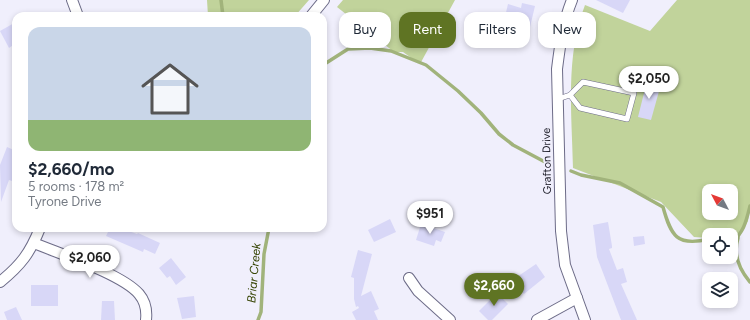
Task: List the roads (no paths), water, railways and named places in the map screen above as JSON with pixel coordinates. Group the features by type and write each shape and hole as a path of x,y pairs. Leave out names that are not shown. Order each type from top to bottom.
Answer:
{"street":[{"path":"72,0 76,12"},
{"path":"314,12 324,0"},
{"name":"Grafton Drive","path":"572,0 567,13 560,44 557,69 560,231 565,265 585,320"},
{"path":"0,282 16,269 26,257 34,244 38,232"},
{"path":"34,244 114,277 128,285 142,298 146,320"},
{"path":"409,278 418,291 450,320"},
{"path":"536,320 576,298"}],"lane":[{"path":"558,99 570,95 583,82 634,93 627,119 580,108 570,95"}],"waterway":[{"path":"221,0 222,12"},
{"path":"327,62 348,49 370,48 391,51 426,65 458,91 481,113 499,134 513,145 545,162"},
{"path":"571,171 581,175 620,183 663,207 669,225 677,237 682,240 689,241 702,240"},
{"path":"738,236 746,222 750,206"},
{"name":"Briar Creek","path":"258,320 261,312 264,254 268,232"},
{"path":"738,261 740,267 750,282"}]}
